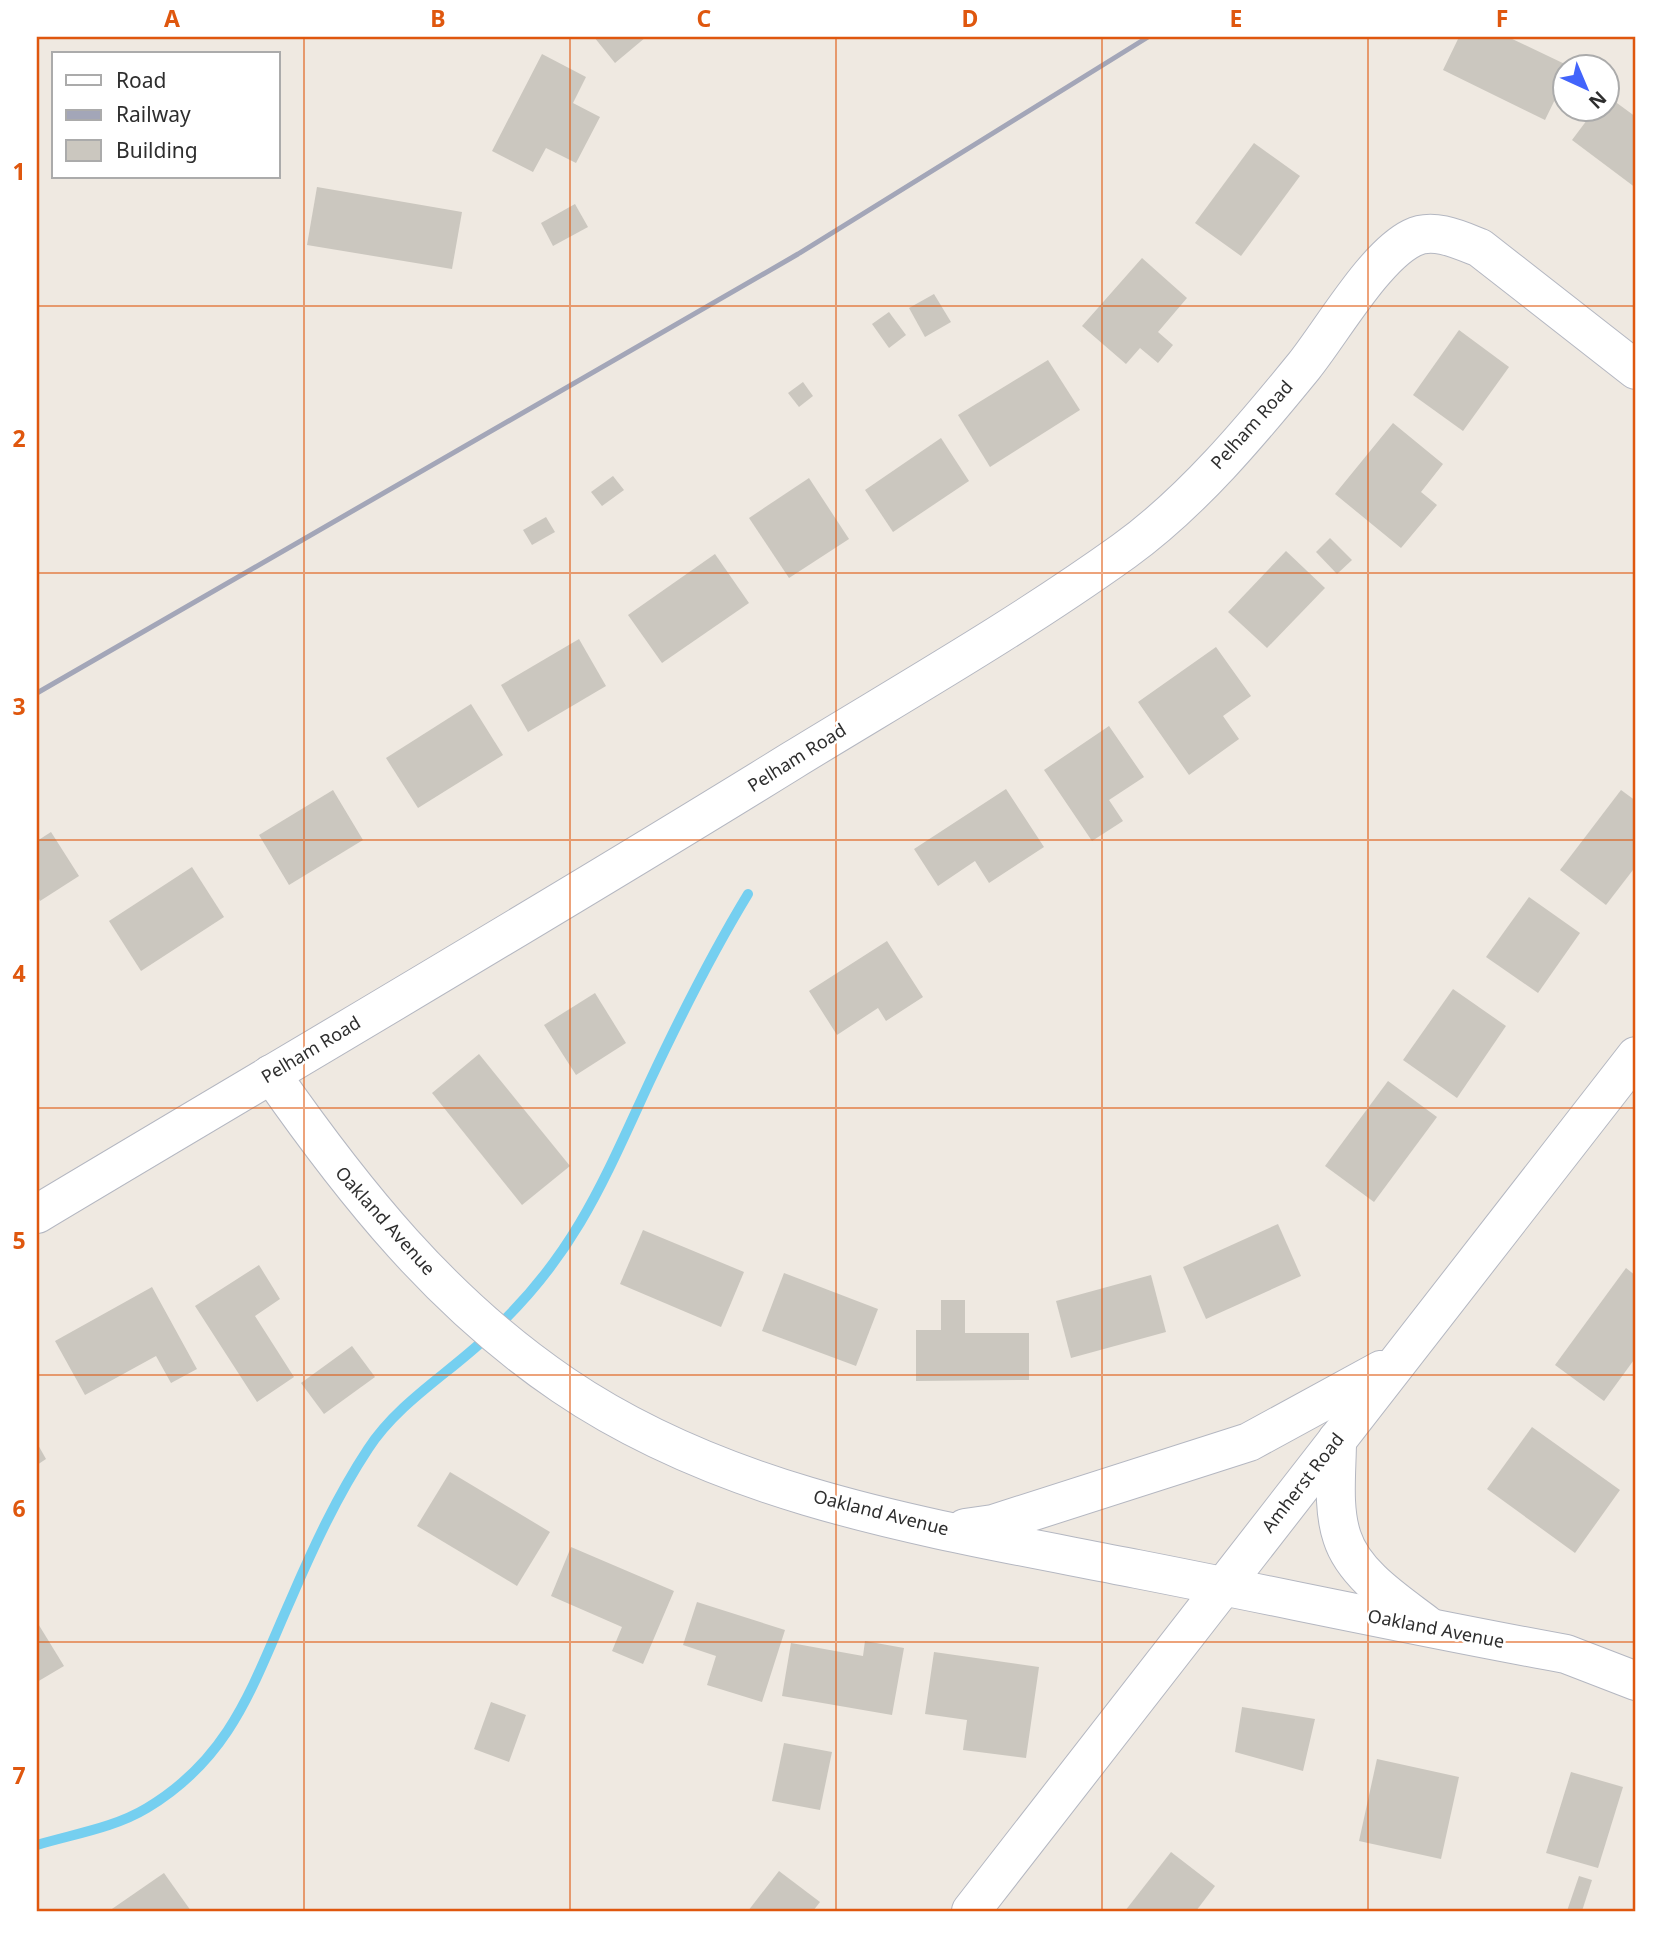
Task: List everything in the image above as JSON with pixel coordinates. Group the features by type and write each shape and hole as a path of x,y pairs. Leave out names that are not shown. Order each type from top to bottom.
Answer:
{"street":[{"name":"Pelham Road","path":"37,1214 726,802 1086,577 1139,539 1188,495 1239,442 1303,367 1389,255 1416,235 1450,235 1480,248 1636,370"},
{"name":"Amherst Road","path":"971,1911 1636,1056"},
{"name":"Oakland Avenue","path":"271,1074 335,1166 414,1255 477,1320 564,1385 653,1438 728,1470 820,1500 948,1530 1433,1630 1566,1654 1636,1681"},
{"path":"948,1530 993,1524 1249,1442 1352,1388 1403,1355"},
{"path":"1337,1440 1337,1510 1342,1538 1356,1564 1433,1630"}],"building":[{"path":"594,37 646,37 615,63"},
{"path":"1459,37 1508,37 1550,57 1550,110 1545,120 1443,70"},
{"path":"542,54 586,77 573,103 600,117 576,163 546,148 533,172 492,151"},
{"path":"1620,105 1636,117 1636,188 1572,140 1586,122 1620,122"},
{"path":"1254,143 1300,176 1241,256 1195,223"},
{"path":"317,187 462,212 452,269 307,245"},
{"path":"575,204 588,227 553,246 541,223"},
{"path":"1142,258 1187,298 1158,332 1173,345 1158,363 1140,348 1126,364 1082,326"},
{"path":"934,294 951,322 925,337 909,308"},
{"path":"889,312 906,335 889,348 872,324"},
{"path":"1459,330 1509,367 1463,431 1413,395"},
{"path":"1048,360 1080,410 990,467 958,415"},
{"path":"803,382 813,396 799,407 788,393"},
{"path":"1393,423 1443,464 1421,492 1437,505 1401,548 1335,494"},
{"path":"941,438 969,481 893,532 865,490"},
{"path":"613,476 624,490 602,506 591,492"},
{"path":"809,478 849,539 789,578 749,518"},
{"path":"546,517 555,532 532,545 523,530"},
{"path":"1330,538 1352,560 1337,574 1316,552"},
{"path":"1286,551 1325,588 1267,648 1228,612"},
{"path":"715,554 749,603 662,663 628,615"},
{"path":"579,639 606,686 528,732 501,685"},
{"path":"1216,647 1251,696 1223,716 1239,739 1189,775 1138,702"},
{"path":"471,704 503,755 418,808 386,758"},
{"path":"1109,726 1144,777 1109,800 1123,821 1092,841 1044,770"},
{"path":"1006,789 1044,847 989,883 975,861 938,886 914,849"},
{"path":"333,790 363,840 289,885 259,835"},
{"path":"1621,790 1636,801 1636,866 1606,905 1560,870"},
{"path":"51,832 79,876 40,901 37,895 37,841"},
{"path":"192,867 224,917 141,971 109,921"},
{"path":"1529,897 1580,933 1538,993 1486,957"},
{"path":"887,941 923,997 886,1021 878,1008 837,1035 809,991"},
{"path":"1453,989 1506,1026 1457,1098 1403,1060"},
{"path":"595,993 626,1043 576,1075 544,1025"},
{"path":"479,1054 570,1166 522,1205 432,1093"},
{"path":"1388,1081 1437,1117 1374,1202 1325,1166"},
{"path":"1278,1224 1301,1276 1206,1319 1183,1267"},
{"path":"643,1230 744,1272 721,1327 620,1284"},
{"path":"259,1265 280,1299 255,1316 294,1377 257,1402 195,1306"},
{"path":"1626,1268 1636,1276 1636,1357 1604,1401 1555,1365"},
{"path":"784,1273 878,1309 856,1366 762,1331"},
{"path":"1151,1275 1166,1332 1071,1358 1056,1301"},
{"path":"152,1287 197,1369 171,1383 156,1356 85,1395 55,1341"},
{"path":"941,1300 965,1300 965,1333 1029,1333 1029,1380 916,1381 916,1330 941,1330"},
{"path":"352,1346 375,1377 324,1414 301,1383"},
{"path":"1532,1427 1620,1490 1575,1553 1487,1489"},
{"path":"37,1443 46,1459 37,1465"},
{"path":"450,1472 550,1532 517,1586 417,1526"},
{"path":"571,1547 674,1591 643,1664 612,1651 622,1627 551,1596"},
{"path":"697,1602 785,1630 762,1702 707,1685 716,1656 683,1645"},
{"path":"37,1622 64,1666 37,1682"},
{"path":"865,1641 904,1648 892,1715 782,1696 791,1643 863,1656"},
{"path":"934,1652 1039,1667 1026,1758 963,1750 967,1720 925,1714"},
{"path":"491,1702 526,1715 509,1762 474,1749"},
{"path":"1242,1707 1315,1719 1303,1771 1235,1752"},
{"path":"784,1743 832,1752 820,1810 772,1801"},
{"path":"1377,1759 1459,1777 1441,1859 1359,1841"},
{"path":"1571,1772 1623,1787 1598,1868 1546,1853"},
{"path":"1171,1852 1215,1886 1196,1911 1125,1911"},
{"path":"779,1871 820,1902 813,1911 748,1911"},
{"path":"164,1873 191,1911 109,1911"},
{"path":"1579,1876 1592,1880 1582,1911 1567,1911"}],"waterway":[{"path":"499,1325 549,1269 586,1212 603,1182 684,1011 748,894"},
{"path":"37,1845 107,1826 134,1815 176,1788 200,1766 237,1716 317,1542 368,1449 394,1417 487,1337"}],"railway":[{"path":"37,693 798,254 1148,37"}]}
